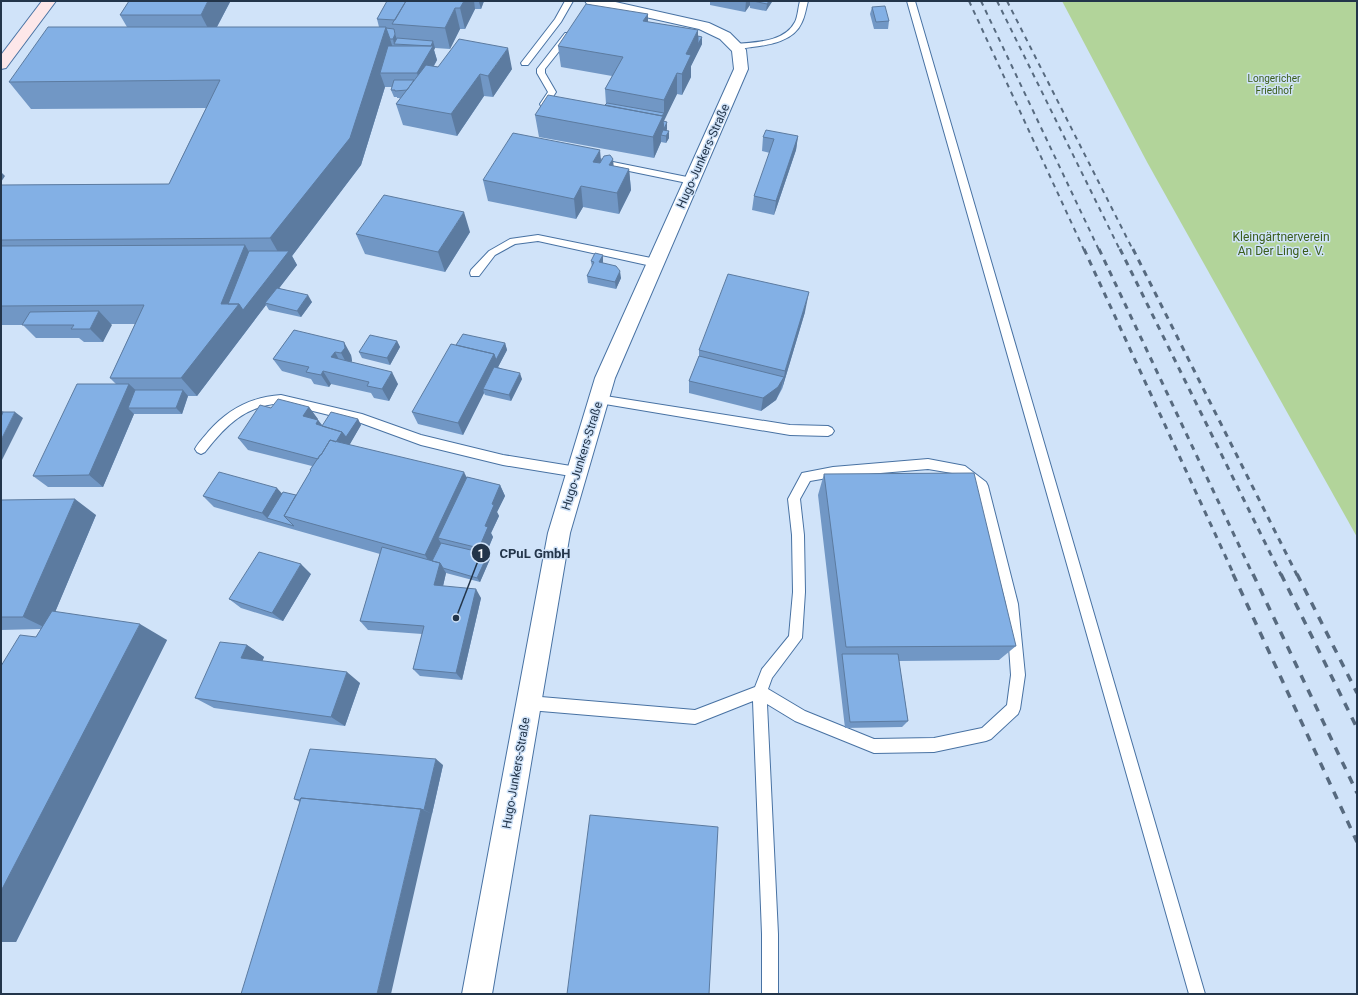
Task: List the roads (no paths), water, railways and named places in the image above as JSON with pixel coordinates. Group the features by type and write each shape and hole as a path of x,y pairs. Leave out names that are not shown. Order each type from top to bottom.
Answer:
{"street":[{"path":"1,65 50,1"},
{"path":"591,3 640,6 704,26 725,36 735,46"},
{"name":"Hugo-Junkers-Straße","path":"477,994 559,533 605,378 741,69 739,50 735,46"}],"lane":[{"path":"525,63 558,20 569,1"},
{"path":"735,46 764,43 784,36 793,30 798,24 804,1"},
{"path":"911,1 1197,994"},
{"path":"544,104 552,92 541,73 541,69 573,29"},
{"path":"586,160 692,181"},
{"path":"475,273 492,253 513,241 538,238 656,263"},
{"path":"599,398 790,430 828,431"},
{"path":"202,448 215,430 233,415 256,402 268,399 281,399 362,419 421,440 503,460 577,472"},
{"path":"760,692 800,716 874,746 934,745 986,734 1008,714 1013,709 1018,675 1012,604 982,486 960,470 928,464 833,472 806,477 794,499 798,535 799,592 795,638 767,674 760,692 770,934 770,994"},
{"path":"529,703 695,717 760,692"}],"railway":[{"path":"969,1 1084,250"},
{"path":"981,1 1099,250"},
{"path":"997,1 1120,250"},
{"path":"1007,1 1133,250"},
{"path":"1084,249 1234,575"},
{"path":"1099,249 1253,575"},
{"path":"1120,249 1281,575"},
{"path":"1133,249 1297,575"},
{"path":"1233,574 1357,842"},
{"path":"1253,574 1357,793"},
{"path":"1281,574 1357,728"},
{"path":"1297,574 1357,693"}],"place":[{"name":"CPuL GmbH","path":"456,618"}],"park label":[{"name":"Longericher Friedhof","path":"1274,84"},
{"name":"Kleingärtnerverein An Der Ling e. V.","path":"1281,244"}]}
